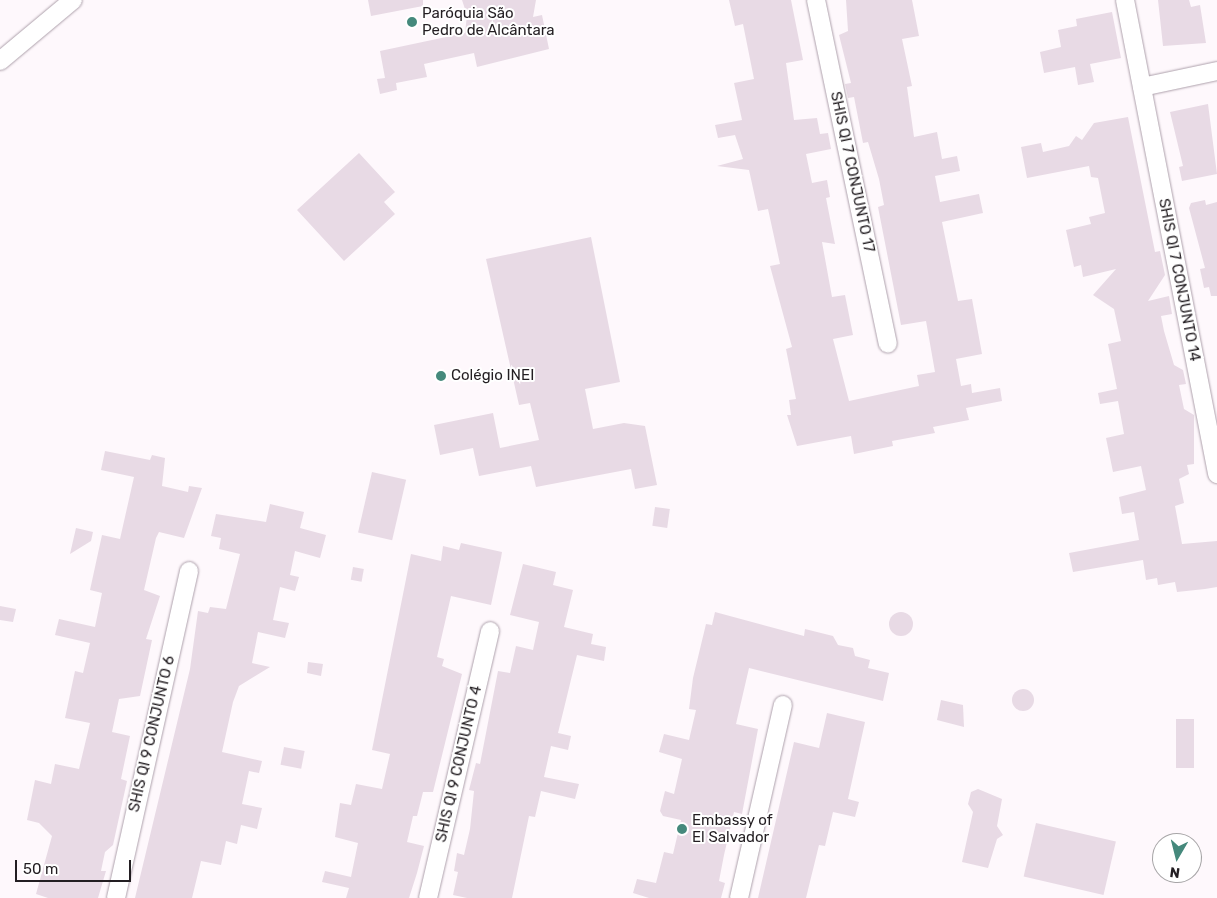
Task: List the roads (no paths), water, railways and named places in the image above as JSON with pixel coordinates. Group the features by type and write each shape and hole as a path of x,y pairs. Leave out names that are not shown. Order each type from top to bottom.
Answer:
{"street":[{"path":"0,61 73,0"},
{"name":"SHIS QI 7 CONJUNTO 17","path":"816,0 888,344"},
{"name":"SHIS QI 7 CONJUNTO 14","path":"1124,0 1217,474"},
{"path":"1142,87 1217,71"},
{"name":"SHIS QI 9 CONJUNTO 6","path":"116,898 188,571"},
{"name":"SHIS QI 9 CONJUNTO 4","path":"428,898 490,631"},
{"path":"739,898 783,705"}],"place":[{"name":"Paróquia São Pedro de Alcântara","path":"412,22"},
{"name":"Colégio INEI","path":"441,376"},
{"name":"Embassy of El Salvador","path":"682,829"}]}
